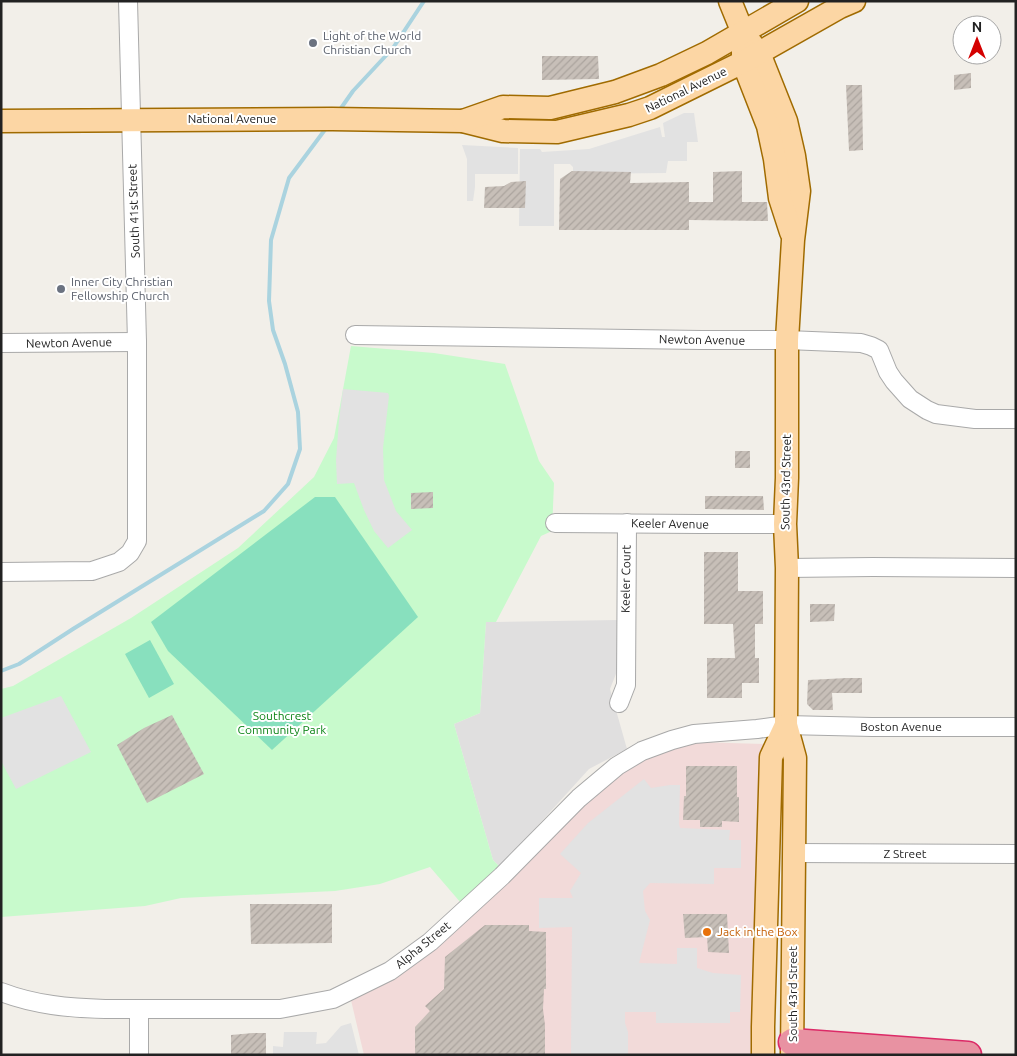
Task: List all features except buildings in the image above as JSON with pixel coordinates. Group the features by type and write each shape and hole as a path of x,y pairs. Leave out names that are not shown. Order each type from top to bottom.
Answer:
{"highway":[{"path":"792,1048 935,1052 968,1055"}],"main road":[{"path":"730,1 743,33"},
{"name":"National Avenue","path":"463,121 503,107 550,108 615,92 661,76 707,53 797,1"},
{"name":"National Avenue","path":"1,121 131,119 463,121 503,131 557,132 636,113 658,105 751,58 840,7 854,1"},
{"name":"South 43rd Street","path":"743,33 768,126 780,198 793,240 786,340 787,478 785,524 786,725 795,756 792,1048"},
{"path":"531,132 534,121 580,112 595,106 615,92"},
{"name":"South 43rd Street","path":"763,1048 770,757 786,725"},
{"path":"763,1048 792,1048"}],"street":[{"name":"South 41st Street","path":"1,572 92,571 119,562 130,552 137,541 137,342 128,1"},
{"name":"Newton Avenue","path":"355,335 786,340 861,343 879,350 888,372 902,390 910,399 927,410 936,414 975,420 1016,420"},
{"name":"Newton Avenue","path":"1,343 137,342"},
{"name":"Keeler Avenue","path":"555,522 785,524"},
{"name":"Keeler Court","path":"619,703 626,685 626,523"},
{"path":"786,568 1016,568"},
{"name":"Boston Avenue","path":"786,725 1016,727"},
{"name":"Alpha Street","path":"1,992 20,999 58,1006 105,1009 280,1009 333,999 390,971 430,942 502,876 578,798 617,766 642,751 694,734 786,725"},
{"name":"Z Street","path":"793,853 1016,854"},
{"path":"139,1009 139,1055"}],"shaded area":[{"path":"684,113 694,113 698,142 687,142 687,161 668,161 666,173 573,174 573,167 570,164 554,164 554,226 519,226 520,149 540,149 542,152 589,149 660,127 662,137 665,137 663,123"},
{"path":"462,145 518,148 518,174 475,174 473,201 467,201 467,159"},
{"path":"343,389 388,393 389,396 383,448 384,480 396,511 412,530 388,548 374,531 354,483 337,484 336,460"},
{"path":"618,620 623,656 610,689 627,749 589,769 500,867 493,860 454,724 480,713 486,621"},
{"path":"61,696 91,752 16,789 1,761 1,718"},
{"path":"695,742 767,744 767,1055 364,1055 350,996 415,963 554,832 603,782 639,758"},
{"path":"644,779 651,788 680,785 680,828 730,830 729,840 741,840 741,868 714,868 714,884 650,883 643,891 645,911 650,920 639,963 677,964 677,948 697,948 697,968 713,973 741,975 740,1012 730,1012 730,1023 656,1023 656,1012 625,1012 625,1023 628,1032 628,1055 571,1055 572,927 539,928 539,898 573,898 570,891 581,873 560,854 588,823"},
{"path":"351,1023 359,1055 273,1055 273,1046 283,1047 284,1032 317,1032 316,1044 326,1043 341,1026"}],"green space":[{"name":"Southcrest Community Park","path":"351,346 434,353 505,364 539,461 554,483 552,531 541,536 496,622 486,622 480,713 454,724 493,860 500,867 461,903 430,867 380,884 335,891 181,898 145,906 1,917 1,689 13,686 131,618 238,548 314,477 334,438"},
{"path":"315,497 335,497 418,617 272,750 168,651 151,622"},
{"path":"150,640 174,684 149,698 125,654"}],"waterway":[{"path":"339,111 353,91 393,48 424,1"},
{"path":"1,671 19,664 264,511 288,484 300,449 298,412 285,364 273,330 269,301 271,240 289,178 327,127"}],"place":[{"name":"Light of the World Christian Church","path":"313,43"},
{"name":"Inner City Christian Fellowship Church","path":"61,289"},
{"name":"Jack in the Box","path":"707,932"}]}
